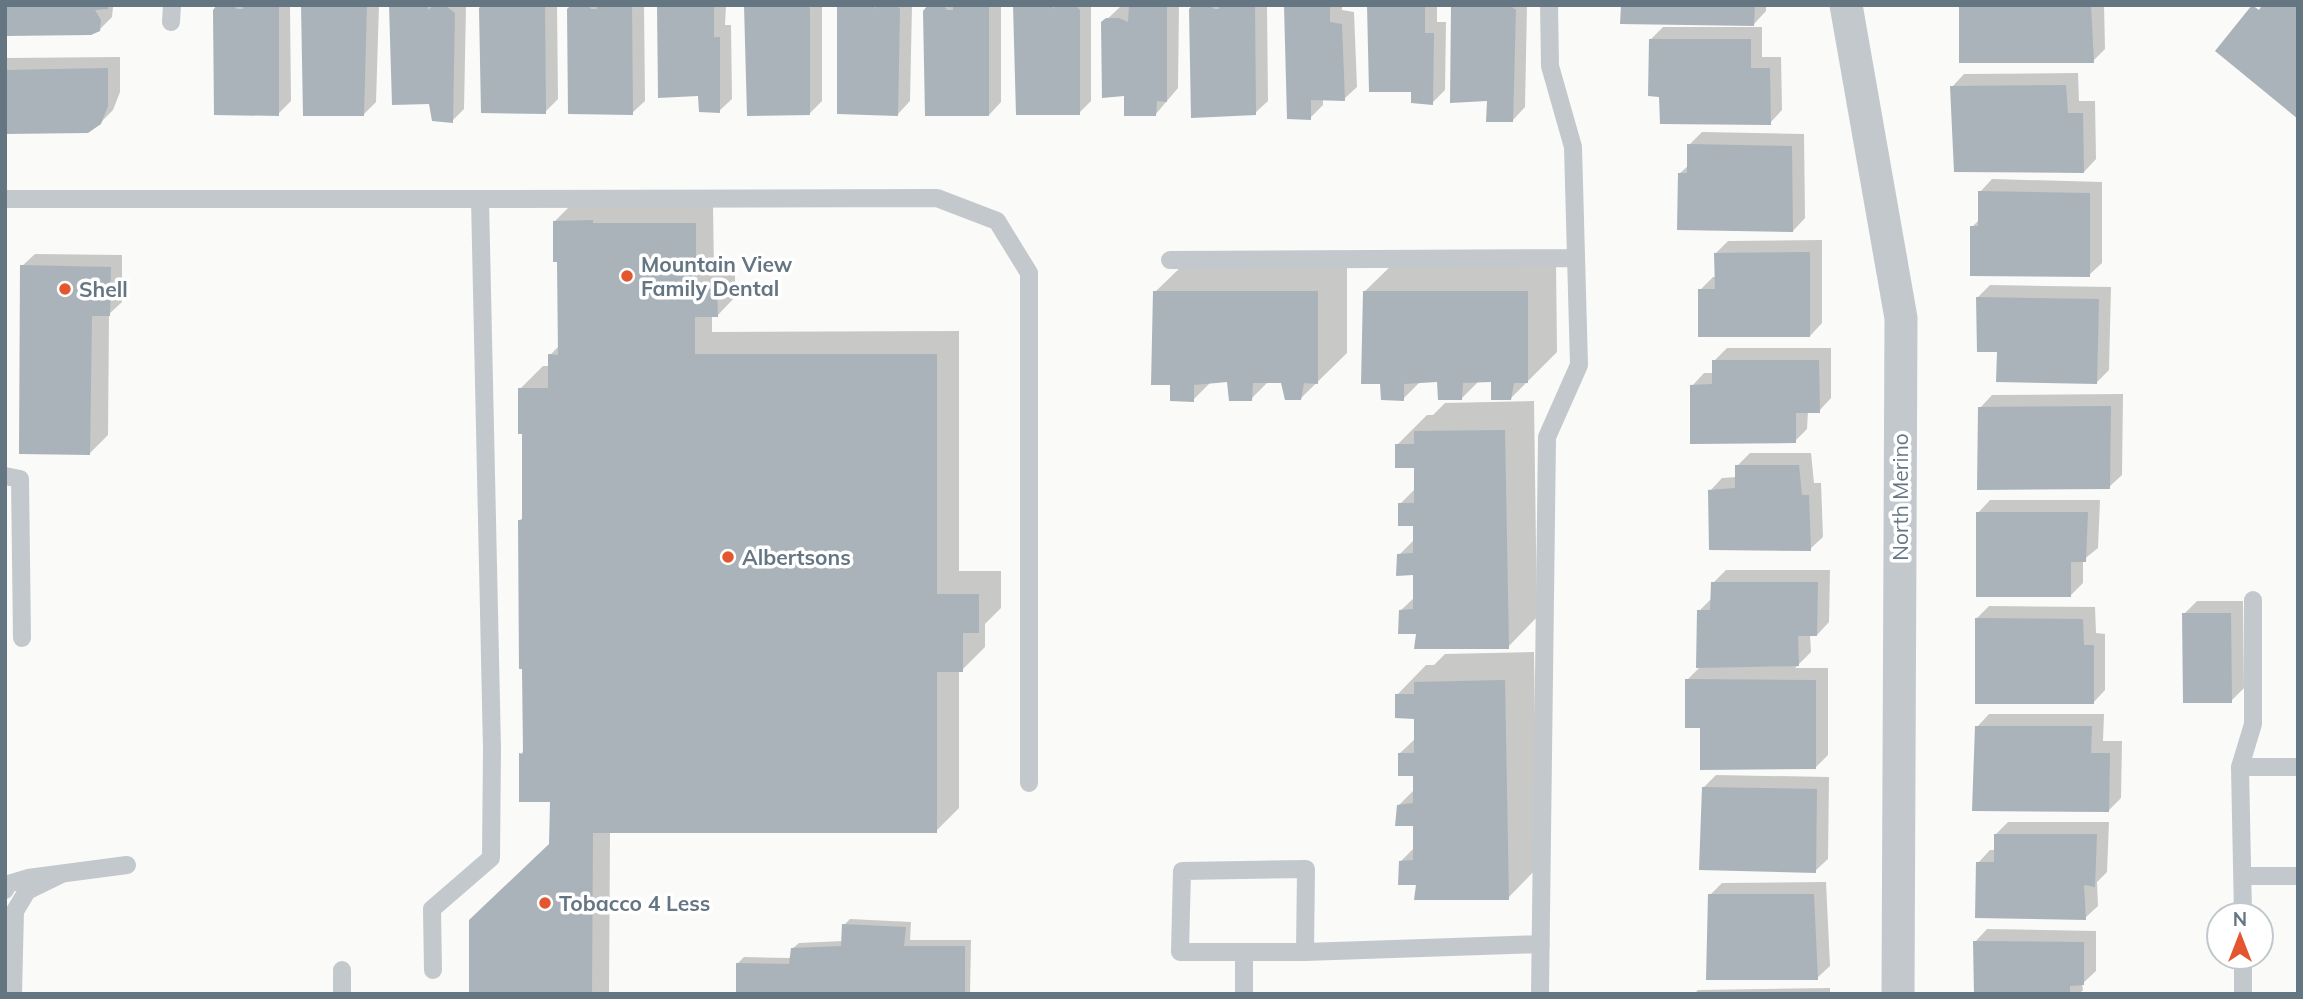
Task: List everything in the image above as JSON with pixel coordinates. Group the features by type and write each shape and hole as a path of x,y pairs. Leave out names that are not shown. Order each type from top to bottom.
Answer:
{"street":[{"name":"North Merino","path":"1846,5 1901,318 1898,994"}],"lane":[{"path":"1540,994 1547,437 1579,365 1573,147 1550,66 1549,5"},
{"path":"5,199 937,198 997,221 1029,273 1029,783"},
{"path":"433,970 432,909 491,858 492,749 480,199"},
{"path":"1170,260 1576,258"},
{"path":"5,476 20,480 22,638"},
{"path":"2243,901 2240,767 2253,724 2253,600"},
{"path":"2240,767 2298,767"},
{"path":"5,890 8,884 29,878 127,865"},
{"path":"1305,952 1306,869 1182,871 1180,952 1244,954 1305,952 1541,944"},
{"path":"13,994 15,911 27,891 62,874"},
{"path":"2243,876 2298,876"},
{"path":"1244,954 1244,994"},
{"path":"342,970 342,994"},
{"path":"2243,971 2243,994"}],"building":[{"path":"5,5 108,5 108,9 95,10 101,20 100,31 91,35 5,36"},
{"path":"217,5 233,5 237,9 243,9 243,5 279,5 279,116 214,115 213,10"},
{"path":"301,5 367,5 364,116 303,116"},
{"path":"389,5 428,5 428,10 433,6 446,6 455,13 453,123 432,121 429,104 392,105"},
{"path":"482,5 545,5 546,114 481,113 479,8"},
{"path":"571,5 588,5 591,9 597,9 597,5 632,5 633,115 568,114 567,9"},
{"path":"657,5 714,5 714,37 720,37 720,113 699,112 698,96 658,98"},
{"path":"744,5 808,5 810,115 747,116"},
{"path":"837,5 874,5 875,9 877,5 896,5 900,9 898,116 837,114"},
{"path":"928,5 943,5 947,10 953,10 953,5 989,5 989,116 925,116 923,11"},
{"path":"1013,5 1053,5 1053,9 1056,5 1075,5 1080,10 1080,115 1016,115"},
{"path":"1129,5 1167,5 1167,102 1157,101 1156,116 1124,116 1124,96 1102,98 1101,22 1106,18 1119,18 1128,22"},
{"path":"1193,5 1210,5 1219,9 1219,5 1255,5 1256,115 1191,118 1189,9"},
{"path":"1284,5 1330,5 1330,22 1342,24 1345,101 1311,100 1311,120 1287,119"},
{"path":"1367,5 1425,5 1425,33 1434,33 1433,105 1411,103 1411,92 1369,92"},
{"path":"1451,5 1509,5 1516,10 1513,122 1486,122 1487,101 1450,103"},
{"path":"1621,5 1755,5 1754,26 1620,24"},
{"path":"1959,5 2091,5 2094,63 1959,63"},
{"path":"2252,5 2259,10 2262,5 2298,5 2298,119 2215,51"},
{"path":"1649,39 1751,39 1751,68 1770,68 1771,125 1660,124 1659,97 1648,96"},
{"path":"108,68 108,106 101,124 88,133 5,134 5,70"},
{"path":"2066,85 2068,113 2083,113 2084,173 1954,172 1950,86"},
{"path":"1687,144 1792,146 1793,232 1677,230 1678,173 1687,173"},
{"path":"1978,191 2090,193 2090,277 1970,276 1970,226 1978,226"},
{"name":"Albertsons","path":"593,220 593,223 696,223 696,289 717,289 718,317 695,317 695,354 937,354 937,594 979,594 979,633 963,633 963,672 937,672 937,833 593,833 592,994 469,994 469,920 549,844 550,802 519,802 519,753 523,754 522,669 519,669 518,520 522,520 522,434 518,434 518,388 548,388 548,354 558,355 557,262 553,262 553,221"},
{"path":"1810,252 1810,337 1698,337 1698,289 1715,289 1714,253"},
{"name":"Shell","path":"20,265 111,267 110,316 92,316 90,455 19,454"},
{"path":"1153,291 1318,291 1318,384 1304,383 1301,400 1285,400 1281,383 1253,383 1252,401 1229,401 1227,382 1194,385 1194,402 1170,401 1170,385 1151,385"},
{"path":"1363,291 1528,291 1528,383 1514,383 1511,400 1491,400 1491,382 1463,383 1462,400 1438,400 1437,382 1404,384 1404,401 1381,400 1380,384 1361,384"},
{"path":"1976,297 2099,299 2097,384 1996,382 1997,352 1977,352"},
{"path":"1712,360 1819,360 1820,413 1796,413 1796,443 1690,444 1690,385 1712,384"},
{"path":"2111,406 2110,489 1977,490 1978,407"},
{"path":"1505,430 1509,649 1414,649 1416,634 1398,634 1399,610 1413,609 1413,575 1396,576 1397,554 1413,553 1413,526 1398,526 1398,503 1414,503 1414,468 1395,468 1395,444 1414,444 1414,431"},
{"path":"1735,465 1799,465 1802,495 1809,495 1811,551 1709,550 1708,490 1735,488"},
{"path":"1976,512 2088,512 2086,562 2071,562 2071,597 1976,597"},
{"path":"1711,582 1818,582 1817,636 1798,636 1799,666 1696,668 1697,610 1710,610"},
{"path":"2182,613 2231,613 2232,703 2183,703"},
{"path":"1975,618 2083,619 2084,645 2094,645 2094,704 1975,704"},
{"path":"1685,679 1816,680 1816,769 1700,770 1700,728 1685,728"},
{"path":"1505,680 1509,900 1414,900 1416,885 1398,885 1399,861 1413,860 1413,826 1395,826 1397,805 1413,803 1413,776 1398,776 1398,753 1414,753 1414,719 1395,718 1395,694 1414,694 1414,682"},
{"path":"1975,726 2092,726 2091,753 2110,753 2109,812 1972,811"},
{"path":"1702,787 1817,789 1816,873 1699,870"},
{"path":"1994,834 2097,834 2095,887 2084,885 2086,920 1975,918 1976,862 1994,862"},
{"path":"1708,894 1814,894 1818,980 1706,980"},
{"path":"842,924 906,927 904,946 965,946 965,994 736,994 736,963 789,964 791,948 841,946"},
{"path":"1973,941 2084,942 2084,985 2070,986 2070,994 1974,994"}],"place":[{"name":"Mountain View Family Dental","path":"627,276"},
{"name":"Shell","path":"65,289"},
{"name":"Albertsons","path":"728,557"},
{"name":"Tobacco 4 Less","path":"545,903"}]}
